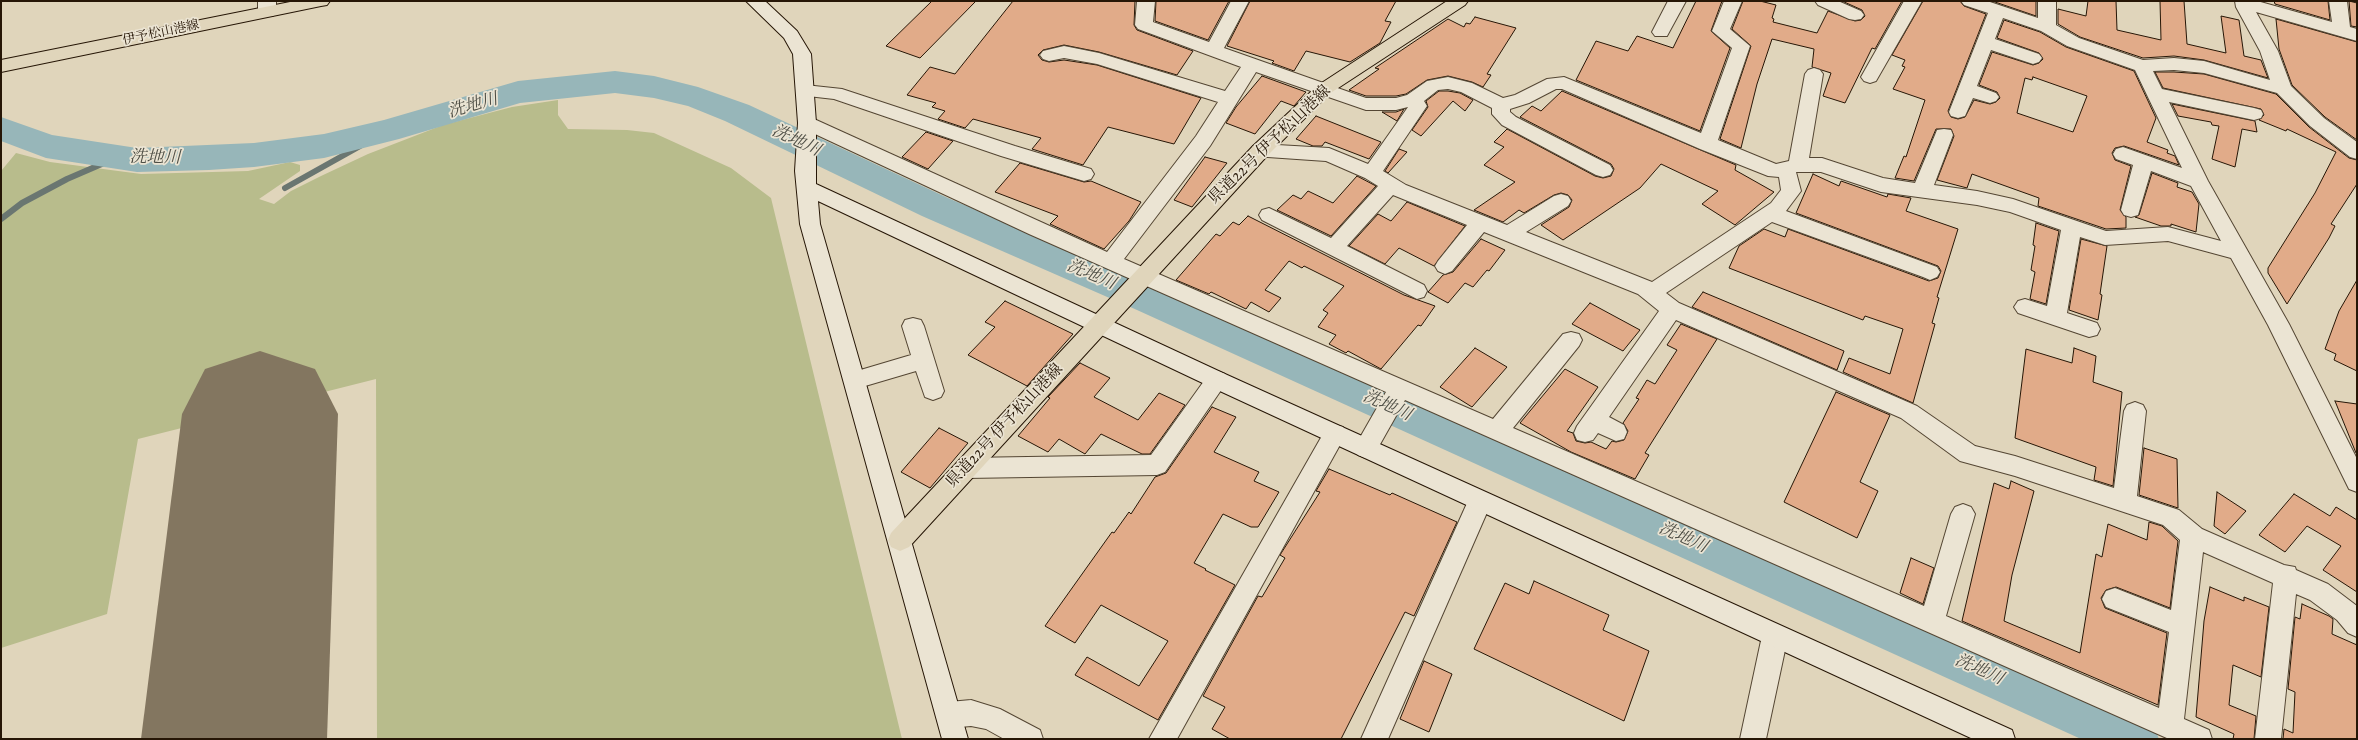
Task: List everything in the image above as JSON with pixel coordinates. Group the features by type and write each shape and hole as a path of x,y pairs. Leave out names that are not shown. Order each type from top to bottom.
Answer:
{"main road":[{"name":"伊予松山港線","path":"1,66 267,6 321,1"},
{"name":"県道22号 伊予松山港線","path":"900,540 1140,278 1260,150 1324,90 1458,1"}],"street":[{"path":"755,1 791,35 802,54 805,91 806,180 810,224 952,727 971,713 991,718 1030,739"},
{"path":"1146,1 1144,25 1366,104 1396,104 1413,100 1433,85 1448,83 1466,87 1501,105 1522,100 1552,83 1564,83 1774,171 1791,166 1822,165 1881,185 1977,198 2013,206 2072,228 2105,238 2168,234 2239,253"},
{"path":"1214,50 1240,1"},
{"path":"1661,32 1677,1"},
{"path":"1707,144 1741,46 1721,31 1733,1"},
{"path":"1824,1 1854,15"},
{"path":"1870,77 1913,1"},
{"path":"1970,1 1998,9 2047,27 2073,42 2142,66 2174,64 2204,67 2283,89 2318,122 2357,152"},
{"path":"2047,1 2047,27"},
{"path":"2338,1 2350,33"},
{"path":"2244,2 2350,33"},
{"path":"2244,2 2270,51 2283,89"},
{"path":"1958,112 1998,9"},
{"path":"1985,42 2034,58"},
{"path":"1049,55 1064,52 1100,59 1210,92 1230,100"},
{"path":"1111,262 1165,193 1230,100 1252,64"},
{"path":"2142,66 2198,181 2278,324 2357,482"},
{"path":"1651,293 1778,208 1791,190 1791,166 1814,74"},
{"path":"1967,89 1990,97"},
{"path":"805,91 836,93 1008,151 1084,174"},
{"path":"2154,93 2254,114"},
{"path":"1372,173 1418,106 1413,100"},
{"path":"1501,105 1501,114 1509,121 1603,170"},
{"path":"806,129 1111,262 1140,278 1398,392 1497,431 2199,739"},
{"path":"1922,191 1944,136"},
{"path":"1260,150 1329,155 1372,173 1391,185 1508,234 1645,288 1672,308 1909,412 1968,454 2015,466 2171,517 2193,536 2286,575 2319,592 2346,612 2357,625"},
{"path":"2123,154 2143,163 2198,181"},
{"path":"2131,210 2143,163"},
{"path":"806,180 1104,317 1217,380 1335,434 1370,440 1480,501 2002,739"},
{"path":"1333,248 1391,185"},
{"path":"1508,234 1561,201"},
{"path":"1770,212 1917,273"},
{"path":"1445,266 1480,222"},
{"path":"1276,224 1333,248 1404,289"},
{"path":"2056,318 2072,228"},
{"path":"2025,307 2088,329"},
{"path":"1616,432 1590,426 1672,308"},
{"path":"913,326 933,391"},
{"path":"1497,431 1571,340"},
{"path":"854,380 923,360"},
{"path":"966,468 1157,465 1217,380"},
{"path":"1370,440 1398,392"},
{"path":"2124,502 2135,411"},
{"path":"1162,739 1335,434"},
{"path":"1374,739 1480,501"},
{"path":"1932,622 1963,514"},
{"path":"2170,726 2193,536"},
{"path":"2268,739 2286,575"},
{"path":"2115,599 2182,626"},
{"path":"1753,739 1774,636"}],"green space":[{"path":"558,100 558,115 568,129 627,130 654,133 731,168 771,198 902,739 377,739 376,379 138,439 107,614 1,648 1,171 16,153 50,162 141,174 248,171 290,162 300,165 300,171 259,199 274,204 291,191 368,154 443,125 512,107"}],"building":[{"path":"932,1 976,1 920,58 886,46"},
{"path":"1013,1 1135,1 1134,25 1137,30 1193,51 1177,75 1099,52 1064,45 1043,50 1038,55 1042,60 1049,62 1064,60 1097,65 1201,98 1174,144 1108,127 1083,165 1032,149 1041,138 973,119 965,128 938,119 945,111 932,107 936,103 907,95 930,67 955,74"},
{"path":"1156,1 1229,1 1208,40 1155,21"},
{"path":"1250,1 1396,1 1385,21 1391,22 1380,43 1350,62 1306,51 1294,71 1272,63 1274,61 1227,46"},
{"path":"1696,1 1722,1 1711,31 1730,48 1700,131 1576,80 1596,41 1628,51 1637,36 1673,48"},
{"path":"1743,1 1760,1 1776,5 1772,18 1774,19 1773,22 1817,33 1828,11 1855,21 1861,20 1865,16 1862,10 1842,1 1902,1 1875,49 1872,48 1845,103 1823,96 1831,73 1812,67 1814,49 1772,39 1757,84 1741,148 1720,139 1751,46 1732,29"},
{"path":"1923,1 1960,1 1964,6 1986,14 1948,111 1951,117 1958,119 1965,117 1974,100 1990,104 1996,102 2000,98 1997,92 1979,85 1992,52 2033,65 2039,63 2043,59 2039,53 1997,38 2004,20 2040,32 2066,47 2134,71 2156,118 2147,142 2168,150 2167,153 2175,156 2179,165 2124,146 2115,148 2112,153 2115,160 2131,166 2120,210 2126,217 2126,228 2106,229 2038,206 2039,198 1972,174 1967,188 1937,180 1954,136 1951,129 1936,129 1914,181 1895,178 1904,156 1906,157 1925,100 1893,89 1905,67 1902,66 1905,60 1892,55","holes":["2033,77 2087,96 2073,132 2017,113 2025,78 2032,80"]},
{"path":"1992,1 2036,1 2036,16"},
{"path":"2088,1 2116,1 2117,30 2161,40 2160,1 2184,1 2187,44 2226,53 2221,16 2239,20 2244,56 2261,60 2268,78 2204,60 2174,56 2143,58 2080,37 2058,24 2058,9 2086,16"},
{"path":"2274,1 2328,1 2330,20 2275,4"},
{"path":"2349,1 2357,3 2357,27 2351,26"},
{"path":"1475,17 1516,28 1487,74 1491,75 1483,87 1472,82 1448,76 1427,80 1406,94 1396,96 1366,96 1349,90 1379,69 1375,68 1448,19 1464,27 1466,23 1470,24"},
{"path":"2276,19 2357,42 2357,140 2325,117 2292,85 2279,49"},
{"path":"2155,72 2204,74 2276,94 2309,127 2349,158 2357,160 2357,184 2331,224 2335,226 2329,238 2287,304 2268,273 2268,268 2315,193 2336,152 2287,129 2286,131 2259,120 2264,115 2261,109 2163,88"},
{"path":"1262,76 1306,92 1294,106 1281,101 1255,134 1226,123 1236,107"},
{"path":"1439,91 1460,93 1473,100 1465,111 1453,101 1421,136 1412,130 1428,107 1426,101"},
{"path":"1562,91 1736,165 1735,170 1774,192 1735,225 1702,204 1718,191 1661,164 1640,188 1563,240 1541,225 1569,207 1572,200 1568,195 1561,193 1554,195 1524,213 1519,210 1503,222 1474,210 1515,182 1484,165 1504,147 1494,142 1507,129 1595,176 1603,178 1611,176 1614,169 1611,164 1520,117 1532,106 1541,111"},
{"path":"2172,104 2255,121 2257,132 2242,129 2235,167 2212,159 2219,126 2212,125 2211,122 2178,116"},
{"path":"1404,109 1397,121 1382,112 1396,112"},
{"path":"1316,116 1381,142 1369,159 1325,142 1322,146 1313,146 1296,139"},
{"path":"926,132 953,141 928,169 902,157"},
{"path":"1399,149 1407,152 1388,173 1385,171"},
{"path":"1205,157 1227,163 1192,207 1174,200"},
{"path":"1020,163 1084,182 1091,181 1141,202 1129,221 1104,249 1050,224 1058,216 995,192"},
{"path":"2152,173 2178,183 2177,187 2192,192 2199,204 2196,232 2171,224 2171,226 2161,226 2135,217 2139,215"},
{"path":"1813,174 1839,186 1841,181 1887,197 1888,194 1911,198 1906,211 1958,229 1937,297 1939,298 1932,323 1935,324 1913,403 1843,372 1849,358 1890,374 1903,329 1865,316 1863,320 1729,268 1739,246 1764,229 1785,237 1788,229 1929,281 1938,278 1941,271 1938,266 1796,213"},
{"path":"1357,176 1376,186 1331,236 1277,210 1293,195 1301,199 1308,191 1333,203"},
{"path":"1407,202 1465,226 1434,266 1399,248 1385,264 1349,246 1378,214 1391,221"},
{"path":"1248,216 1404,295 1435,306 1421,326 1418,325 1381,369 1348,351 1346,353 1329,344 1336,335 1318,327 1328,313 1323,310 1344,286 1304,266 1302,268 1289,261 1265,290 1281,298 1269,312 1251,302 1246,309 1211,292 1209,294 1176,280 1216,234 1220,236 1233,222 1239,225"},
{"path":"2036,223 2059,231 2046,304 2030,299 2035,272 2031,270 2035,246 2033,245"},
{"path":"1481,239 1505,250 1489,271 1487,270 1473,287 1465,283 1448,303 1428,292 1443,275 1453,272"},
{"path":"2081,239 2107,246 2098,320 2069,310"},
{"path":"2357,280 2357,371 2334,360 2336,354 2325,349 2339,311"},
{"path":"1703,292 1844,351 1837,370 1692,307"},
{"path":"1005,301 1073,334 1027,386 968,355 995,327 985,322"},
{"path":"1590,303 1640,330 1623,351 1572,324"},
{"path":"1681,324 1717,339 1645,453 1649,455 1635,479 1571,452 1520,423 1565,369 1598,387 1567,431 1573,433 1576,441 1585,443 1591,442 1606,449 1612,441 1616,442 1624,440 1628,431 1623,423 1639,399 1636,398 1647,380 1655,384 1677,350 1667,345"},
{"path":"1475,348 1507,367 1472,407 1440,387"},
{"path":"2074,348 2096,356 2093,382 2122,392 2113,486 2094,480 2096,467 2015,438 2026,349 2072,363"},
{"path":"1080,363 1110,378 1094,397 1138,420 1159,393 1185,405 1150,454 1142,454 1101,434 1085,454 1059,439 1048,452 1018,436 1050,398 1048,397"},
{"path":"1836,392 1890,415 1860,482 1878,491 1857,538 1784,502"},
{"path":"2335,401 2357,404 2357,453 2356,453"},
{"path":"1212,407 1236,417 1214,452 1259,472 1254,481 1279,492 1258,527 1251,527 1223,514 1194,563 1235,585 1158,720 1075,675 1087,657 1139,686 1168,641 1101,605 1075,643 1045,626 1112,532 1114,533 1129,512 1131,514 1155,477 1166,473"},
{"path":"939,428 968,443 930,488 901,472"},
{"path":"2144,448 2177,459 2178,508 2139,495"},
{"path":"1329,469 1390,495 1392,493 1457,522 1414,616 1405,612 1341,739 1230,739 1212,729 1225,707 1203,696 1258,596 1262,597 1285,558 1280,555 1320,492 1316,491"},
{"path":"2011,481 2034,491 2012,575 2004,621 2080,653 2096,554 2102,557 2108,524 2147,540 2149,522 2162,526 2178,541 2170,608 2116,587 2106,590 2101,598 2105,608 2167,633 2158,705 1962,621 1994,483 2009,489"},
{"path":"2217,492 2246,511 2225,534 2214,526"},
{"path":"2294,494 2330,516 2336,507 2357,520 2357,592 2323,570 2341,546 2307,526 2285,552 2259,535"},
{"path":"1911,558 1934,568 1923,604 1900,593"},
{"path":"1534,581 1609,615 1603,630 1649,651 1624,721 1474,649 1505,583 1529,594"},
{"path":"2210,587 2244,601 2244,597 2269,607 2261,677 2233,665 2229,705 2256,716 2254,739 2233,739 2234,734 2196,717 2204,621"},
{"path":"2302,604 2329,616 2333,619 2332,634 2357,645 2357,739 2283,739 2284,729 2293,733 2295,692 2288,689 2295,617 2300,619"},
{"path":"1424,661 1452,674 1429,732 1400,719"}],"waterway":[{"name":"洗地川","path":"1,128 46,146 137,160 209,158 254,155 324,146 387,131 518,92 615,82 654,87 698,98 737,113 935,207 1151,300 2135,739"},
{"path":"285,188 387,131"},
{"path":"1,219 22,203 67,179 118,157"}],"runway":[{"path":"234,739 260,414"}]}
